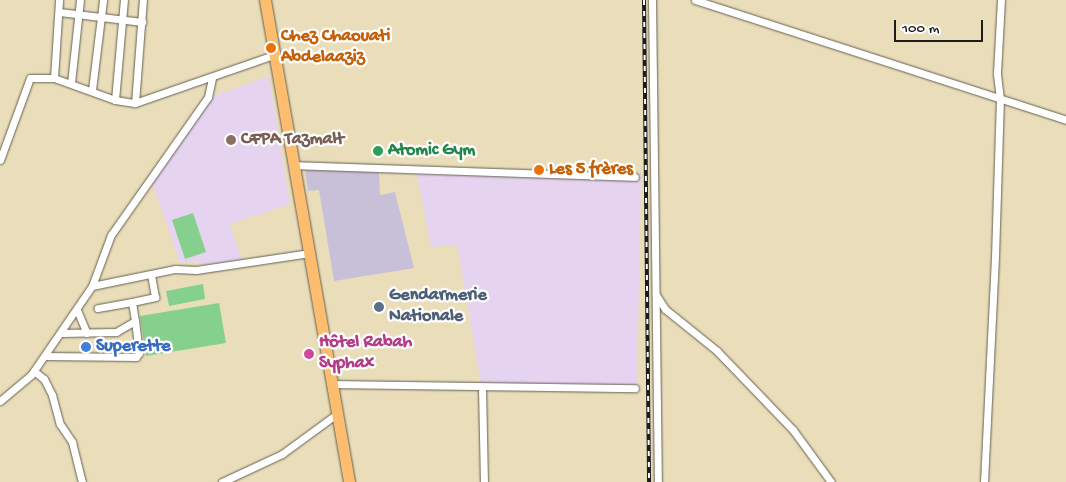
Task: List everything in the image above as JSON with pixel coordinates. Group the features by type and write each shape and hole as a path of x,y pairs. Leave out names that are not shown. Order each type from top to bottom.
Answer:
{"main road":[{"path":"265,0 350,482"}],"street":[{"path":"54,78 59,0"},
{"path":"72,83 80,0"},
{"path":"92,90 103,0"},
{"path":"115,100 124,0"},
{"path":"135,103 143,0"},
{"path":"652,0 658,482"},
{"path":"695,0 1066,120"},
{"path":"984,482 1000,99 997,73 1001,0"},
{"path":"59,12 142,22"},
{"path":"0,160 30,78 54,78 92,90 115,100 135,103 212,78 274,55"},
{"path":"0,401 34,371 62,333 92,286 111,235 208,98 212,78"},
{"path":"294,165 635,177"},
{"path":"92,286 152,274 310,254"},
{"path":"98,308 155,297 152,274"},
{"path":"656,295 680,323 717,351 793,430 831,482"},
{"path":"45,356 136,357 139,353 132,302"},
{"path":"77,310 86,333"},
{"path":"62,333 116,332 135,321"},
{"path":"34,371 44,379 52,395 60,424 72,442 82,482"},
{"path":"333,384 635,388"},
{"path":"482,386 484,482"},
{"path":"222,482 282,454 338,413"}],"shaded area":[{"name":"CFPA Tazmalt","path":"269,76 290,204 230,224 242,260 200,265 199,261 180,263 152,183 213,96"},
{"path":"305,170 379,172 380,195 395,192 414,268 334,281 319,190 308,191"},
{"path":"417,174 641,174 637,387 481,384 457,245 431,247"}],"green space":[{"path":"193,213 206,252 185,259 172,220"},
{"path":"203,284 205,299 169,306 166,291"},
{"path":"219,303 226,343 146,356 140,316"}],"railway":[{"path":"644,0 649,482"}],"place":[{"name":"Chez Chaouati Abdelaaziz","path":"271,48"},
{"name":"CFPA Tazmalt","path":"231,140"},
{"name":"Atomic Gym","path":"378,151"},
{"name":"Les 5 frères","path":"539,170"},
{"name":"Gendarmerie Nationale","path":"379,307"},
{"name":"Superette","path":"86,347"},
{"name":"Hôtel Rabah Syphax","path":"309,354"}]}
